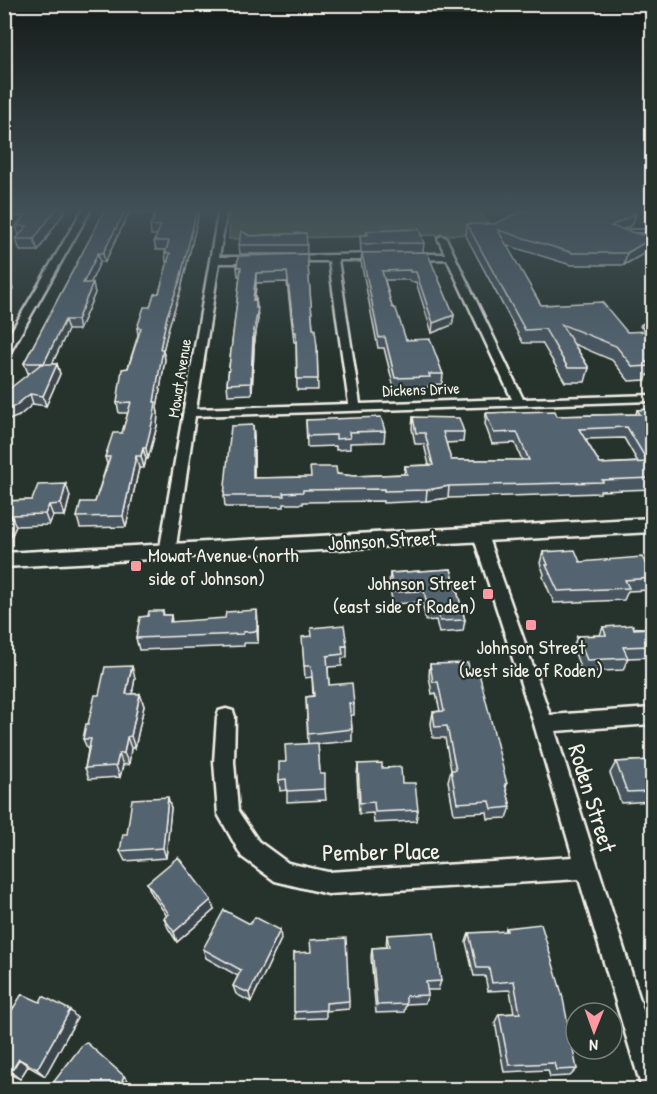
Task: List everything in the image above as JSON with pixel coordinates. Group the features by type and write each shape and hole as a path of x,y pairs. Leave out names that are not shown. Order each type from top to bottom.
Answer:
{"main road":[{"name":"Johnson Street","path":"4,560 167,553 652,525"}],"street":[{"path":"4,354 58,260"},
{"name":"Mowat Avenue","path":"167,553 216,260"},
{"path":"333,260 355,407"},
{"path":"452,260 519,402"},
{"name":"Dickens Drive","path":"190,413 652,398"},
{"name":"Roden Street","path":"480,535 543,724 652,1078"},
{"path":"543,724 652,716"},
{"name":"Pember Place","path":"226,717 224,762 228,814 250,849 283,873 328,883 588,867"}],"building":[{"path":"79,260 94,260 83,283 93,283 77,320 65,320 44,363 24,363"},
{"path":"168,260 185,260 167,316 160,349 163,349 154,415 146,448 143,448 141,456 136,456 123,516 77,517 81,502 95,502 110,457 105,457 113,433 122,433 131,402 117,403 122,369 128,368 141,328 137,328 144,307 150,307 154,294 159,293"},
{"path":"238,260 307,260 313,329 315,329 317,347 318,379 297,379 296,332 294,332 287,272 256,273 253,300 256,299 256,308 258,308 253,336 251,383 227,384 241,267 237,267"},
{"path":"363,260 430,260 454,315 433,323 416,272 410,272 410,270 382,271 392,307 396,309 406,340 430,339 443,374 429,374 430,377 395,378 385,337 379,338"},
{"path":"487,260 515,260 541,305 602,302 627,332 648,331 652,336 652,361 646,362 650,366 633,367 616,346 561,324 589,368 568,368 545,329 525,330"},
{"path":"4,276 10,280 4,289"},
{"path":"41,364 57,364 43,396 30,394 15,406 4,410 4,393"},
{"path":"652,409 652,478 602,480 603,482 449,486 427,490 303,490 303,492 283,493 284,496 224,496 231,426 253,425 253,478 311,477 310,467 336,467 337,474 354,476 407,474 405,466 433,465 425,433 416,433 413,417 459,418 464,432 443,432 451,460 529,460 517,432 494,433 486,413 555,411 557,416 640,414 637,410","holes":["627,427 648,462 600,464 579,429"]},
{"path":"381,417 385,431 349,432 350,438 336,439 336,435 307,436 306,420"},
{"path":"66,484 61,504 49,505 45,514 11,515 8,523 4,523 4,501 32,500 38,485"},
{"path":"575,550 580,562 642,557 652,578 625,580 629,588 558,591 546,565 548,565 543,552"},
{"path":"451,569 465,620 440,621 437,608 428,609 424,591 394,592 390,573"},
{"path":"257,610 257,631 243,632 243,634 136,638 140,617 148,616 149,611 163,611 163,615 171,615 170,622 225,618 226,612"},
{"path":"344,625 347,646 342,646 343,654 327,656 329,685 352,683 354,704 349,703 352,729 308,734 306,697 314,696 311,666 304,666 302,637 312,636 311,628"},
{"path":"633,625 634,629 652,628 652,646 623,647 628,658 587,660 577,636 606,635 603,627"},
{"path":"468,663 470,673 479,673 511,807 492,809 490,801 457,803 451,770 456,770 447,726 435,727 433,712 444,711 438,682 433,682 430,664"},
{"path":"132,666 126,694 140,694 131,736 127,737 124,753 119,754 116,766 85,768 91,739 83,739 95,695 99,695 105,667"},
{"path":"318,743 320,774 325,774 325,789 287,791 286,779 279,780 279,762 286,762 285,745"},
{"path":"652,760 652,791 627,792 616,762"},
{"path":"382,763 382,768 401,767 402,783 415,783 418,810 375,812 374,802 360,803 358,764"},
{"path":"168,797 163,848 120,851 123,834 127,834 132,799"},
{"path":"178,857 211,900 174,932 164,918 169,914 147,883"},
{"path":"224,910 250,924 255,917 280,930 249,993 233,986 241,970 203,949"},
{"path":"541,924 564,1004 564,1061 575,1061 577,1069 556,1070 554,1063 509,1065 499,1014 520,1013 514,981 492,983 489,968 477,968 469,933 507,931 506,928"},
{"path":"434,932 441,981 426,982 428,995 406,996 406,1004 377,1005 372,948 389,947 387,935"},
{"path":"346,938 349,1001 326,1003 326,1010 294,1012 294,953 311,952 310,940"},
{"path":"22,994 40,1002 43,996 70,1010 37,1069 19,1059 11,1072 4,1069 4,1012 9,1015"},
{"path":"87,1043 124,1076 122,1080 133,1089 49,1088 83,1044"}],"place":[{"name":"Mowat Avenue (north side of Johnson)","path":"136,566"},
{"name":"Johnson Street (east side of Roden)","path":"488,594"},
{"name":"Johnson Street (west side of Roden)","path":"531,625"}]}
